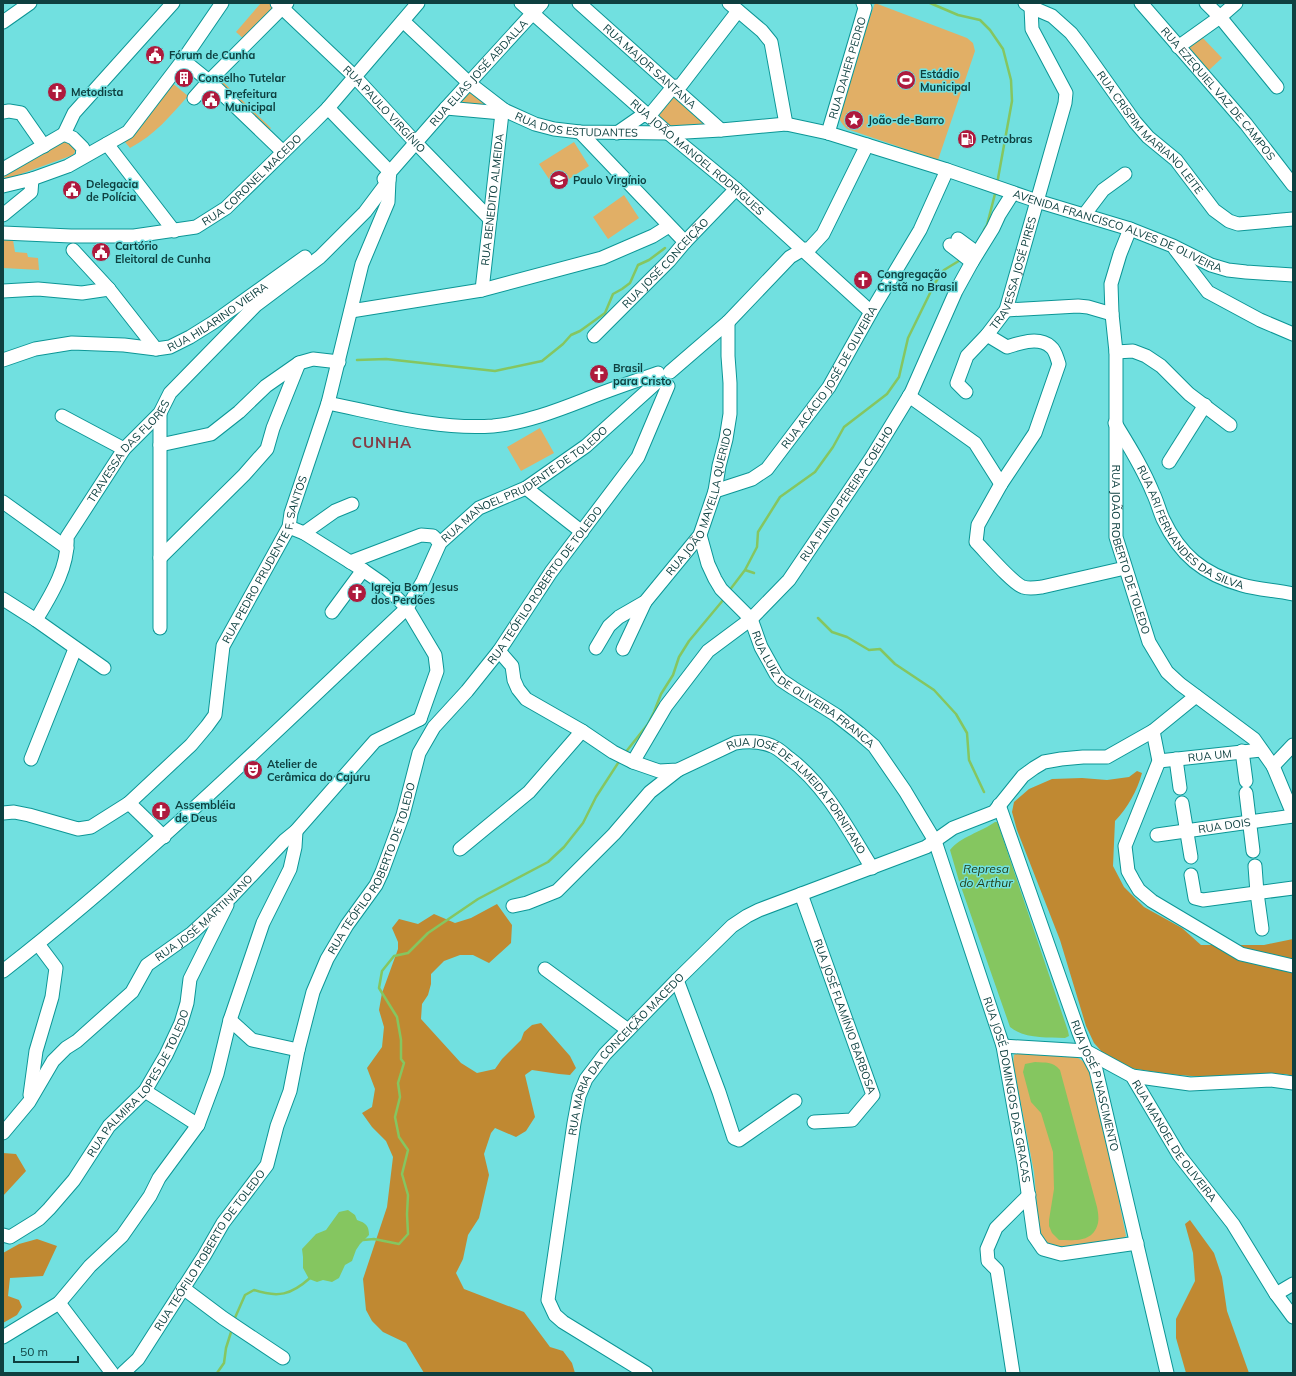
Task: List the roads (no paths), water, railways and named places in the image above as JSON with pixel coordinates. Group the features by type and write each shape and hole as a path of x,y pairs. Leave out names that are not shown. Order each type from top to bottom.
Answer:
{"street":[{"path":"3,22 30,3"},
{"path":"3,169 64,134 74,113 173,3"},
{"path":"3,186 32,179 68,166 128,132 183,60 222,3"},
{"name":"RUA CORONEL MACEDO","path":"3,233 109,237 134,236 196,227 226,208 328,108 418,3"},
{"name":"RUA JOÃO MANOEL RODRIGUES","path":"521,3 668,133 736,189 871,312"},
{"name":"RUA ELIAS JOSÉ ABDALLA","path":"416,143 542,3"},
{"name":"RUA MAJOR SANTANA","path":"579,3 720,130"},
{"name":"RUA DAHER PEDRO","path":"828,133 865,8 863,3"},
{"name":"RUA EZEQUIEL VAZ DE CAMPOS","path":"1141,3 1246,124 1293,185"},
{"path":"1206,3 1220,17 1277,87"},
{"path":"1178,47 1220,17 1236,3"},
{"path":"194,98 282,4"},
{"name":"RUA PAULO VIRGÍNIO","path":"282,4 355,77 416,143 490,219"},
{"name":"TRAVESSA JOSÉ PIRES","path":"966,392 957,384 967,356 987,335 1006,310 1066,93 1032,29 1028,5"},
{"name":"RUA CRISPIM MARIANO LEITE","path":"1028,5 1052,16 1071,34 1134,122 1148,137 1176,160 1214,210 1238,224 1293,219"},
{"path":"617,133 643,115 649,116 673,87 681,85 734,7 762,31 771,42 786,124"},
{"name":"RUA DOS ESTUDANTES","path":"403,21 470,83 503,111 535,124 580,132 617,133 668,133 786,124 828,133 947,170"},
{"path":"183,60 209,81 282,152"},
{"path":"328,108 389,176"},
{"path":"446,108 503,111"},
{"name":"RUA BENEDITO ALMEIDA","path":"482,290 503,111"},
{"path":"3,112 21,112 44,146"},
{"path":"580,132 685,242"},
{"path":"64,134 73,138 83,148 82,157"},
{"name":"RUA HILARINO VIEIRA","path":"3,360 35,349 72,343 117,345 156,349 170,347 190,337 214,322 313,252 360,208 416,143"},
{"path":"107,144 174,231"},
{"name":"RUA TEÓFILO ROBERTO DE TOLEDO","path":"123,1373 138,1359 204,1256 223,1222 266,1165 277,1126 290,1091 298,1050 313,992 327,959 348,925 376,885 382,872 402,815 419,753 434,727 467,692 499,651 550,572 638,457 663,378 728,322 790,257 802,250 810,248 822,234 867,145"},
{"name":"AVENIDA FRANCISCO ALVES DE OLIVEIRA","path":"947,170 1037,201 1130,229 1173,246 1211,265 1228,270 1293,275"},
{"name":"RUA ACÁCIO JOSÉ DE OLIVEIRA","path":"715,491 752,479 767,468 829,387 871,312 920,230 947,170"},
{"path":"1084,215 1103,190 1125,174"},
{"name":"RUA HILARINO VIEIRA","path":"256,305 320,257 365,212 389,176"},
{"name":"RUA PEDRO PRUDENTE F. SANTOS","path":"3,813 14,812 69,828 82,829 97,825 129,803 191,744 215,715 223,646 289,527 291,513 328,403 362,264 388,202 389,176"},
{"path":"3,215 31,192 32,179"},
{"name":"RUA JOSÉ CONCEIÇÃO","path":"594,336 669,261 685,242 736,189"},
{"name":"RUA PLINIO PEREIRA COELHO","path":"632,761 666,706 708,652 751,619 789,580 872,457 909,396 956,291 965,250 993,228 999,215 1013,193"},
{"path":"351,311 482,290 602,258 653,236 669,226"},
{"name":"RUA JOÃO ROBERTO DE TOLEDO","path":"1130,229 1120,254 1111,284 1112,314 1116,352 1116,537 1149,642 1167,672 1180,684 1254,739 1273,766 1293,815"},
{"path":"1173,246 1208,292 1260,320 1293,334"},
{"path":"73,250 109,289 156,349"},
{"path":"3,291 38,288 82,293 109,289"},
{"name":"TRAVESSA DAS FLORES","path":"36,620 57,585 67,548 67,537 124,449 160,413 170,393 256,305"},
{"path":"1006,310 1078,306 1088,307 1112,314"},
{"name":"RUA JOÃO MAYELLA QUERIDO","path":"596,648 614,620 645,602 700,535 715,491 730,414 728,322"},
{"path":"987,335 1007,347 1028,341 1040,342 1051,346 1056,354 1059,364 1035,433 1001,484 978,525 976,542 1022,587 1030,589 1125,568"},
{"path":"1116,352 1133,351 1146,356 1161,366 1189,394 1230,425"},
{"path":"160,445 211,434 239,412 266,386 299,363 313,359 339,362"},
{"path":"160,558 244,475 267,449 276,420 299,363"},
{"path":"328,403 415,421 442,424 495,426 560,410 663,378"},
{"name":"RUA MANOEL PRUDENTE DE TOLEDO","path":"3,971 38,944 164,837 407,608 423,581 440,543 479,508 526,488 586,446 663,378"},
{"path":"909,396 976,443 1001,484"},
{"path":"1169,462 1205,405"},
{"path":"160,413 160,628"},
{"path":"62,416 124,449"},
{"name":"RUA ARI FERNANDES DA SILVA","path":"1115,423 1138,459 1169,530 1186,555 1205,568 1229,580 1260,589 1291,591"},
{"path":"526,488 582,532"},
{"path":"3,502 67,548"},
{"path":"304,533 334,511 352,504"},
{"path":"289,527 304,533 363,570 383,584 407,608 435,655 437,671 420,719 434,727"},
{"path":"350,562 421,535 433,536 440,543"},
{"name":"RUA LUIZ DE OLIVEIRA FRANCA","path":"700,535 708,564 721,589 751,619 761,647 776,674 793,688 836,715 874,746 905,791 934,841"},
{"path":"332,612 363,570"},
{"path":"3,599 36,620 104,668"},
{"path":"623,649 645,602"},
{"path":"31,759 75,648"},
{"name":"RUA JOSÉ DE ALMEIDA FORNITANO","path":"499,651 512,666 514,680 518,689 526,699 582,731 613,752 659,771 678,770 735,743 744,741 754,741 773,746 811,777 834,807 872,868"},
{"path":"997,808 1023,776 1044,762 1083,757 1108,757 1154,731 1196,696"},
{"name":"RUA JOSÉ MARTINIANO","path":"3,1133 29,1102 53,1061 66,1048 132,992 147,965 192,933 231,897 285,840 296,831 375,742 420,719"},
{"path":"460,849 529,792 582,731"},
{"path":"1154,731 1159,761 1125,846 1128,871 1132,880 1139,890 1152,901 1241,954 1293,966"},
{"path":"1273,766 1293,745"},
{"name":"RUA UM","path":"1159,761 1261,750"},
{"path":"1242,751 1253,851"},
{"path":"1176,759 1180,788"},
{"path":"512,906 527,903 557,890 614,834 650,792 678,770"},
{"path":"129,803 164,837"},
{"path":"1182,803 1191,857"},
{"name":"RUA MARIA DA CONCEIÇÃO MACEDO","path":"646,1373 563,1322 554,1315 548,1300 573,1130 579,1096 586,1079 605,1054 732,926 759,910 926,847 952,828 997,808"},
{"name":"RUA JOSÉ P NASCIMENTO","path":"997,808 1086,1051 1096,1070 1167,1373"},
{"name":"RUA DOIS","path":"1157,835 1293,815"},
{"path":"3,1337 59,1303 90,1266 122,1236 150,1196 159,1178 198,1125 217,1074 230,1020 263,923 290,869 295,847 296,831"},
{"name":"RUA JOSÉ DOMINGOS DAS GRACAS","path":"934,841 1003,1046 1024,1164 1034,1236 1043,1249 1061,1254 1137,1243"},
{"path":"1255,866 1262,929"},
{"path":"1191,875 1195,898 1203,900 1293,888"},
{"name":"RUA JOSÉ FLAMÍNIO BARBOSA","path":"801,894 873,1095 852,1120 814,1122"},
{"name":"RUA PALMIRA LOPES DE TOLEDO","path":"3,1235 10,1237 39,1219 49,1209 74,1180 109,1126 145,1091 166,1056 181,1023 187,1003 190,979 231,897"},
{"path":"29,1102 36,1051 52,997 56,968 38,944"},
{"path":"545,968 628,1030"},
{"path":"677,980 719,1092 734,1138 739,1140 795,1101"},
{"path":"230,1020 252,1040 298,1050"},
{"name":"RUA MANOEL DE OLIVEIRA","path":"1003,1046 1086,1051 1132,1076 1179,1155 1233,1224 1276,1294 1293,1317"},
{"path":"1132,1076 1190,1084 1271,1080 1293,1083"},
{"path":"145,1091 198,1125"},
{"path":"1013,1373 997,1270 988,1261 987,1249 996,1228 1029,1195"},
{"path":"1276,1294 1293,1284"},
{"path":"183,1288 223,1318 283,1358"},
{"path":"59,1303 112,1373"}],"water":[{"name":"Represa do Arthur","path":"995,822 998,824 1068,1031 1069,1036 1065,1038 1022,1034 1010,1027 959,881 950,850 954,845 965,838"},
{"path":"1035,1062 1051,1064 1060,1070 1097,1207 1098,1223 1096,1229 1092,1234 1083,1239 1059,1240 1052,1233 1049,1226 1054,1189 1053,1152 1041,1113 1031,1102 1023,1072 1025,1064"},
{"path":"348,1210 355,1215 357,1220 366,1225 369,1235 356,1250 352,1261 345,1265 339,1278 332,1282 323,1280 317,1282 309,1279 303,1268 302,1249 316,1234 326,1230 339,1212"}],"waterway":[{"path":"930,3 958,15 980,20 990,30 1003,49 1011,80 1012,101 997,184"},
{"path":"984,230 987,225 996,190"},
{"path":"357,360 386,359 495,371 542,361 563,344 571,335 580,331 605,313 613,294 630,283 638,265 649,260 665,248"},
{"path":"729,591 745,570 757,547 758,532 780,497 815,472 833,447 844,427 887,394 899,377 908,338 935,283 944,270 962,259"},
{"path":"745,570 754,573"},
{"path":"625,753 648,724 661,694 673,675 679,657 689,641 724,599"},
{"path":"818,618 832,632 847,637 869,650 880,649 895,664 934,690 956,714 967,733 969,760 984,792"},
{"path":"363,1240 374,1239 399,1244 408,1234 408,1195 402,1174 408,1150 399,1137 395,1117 400,1097 398,1083 404,1063 401,1059 401,1040 397,1017 379,988 382,971 394,956 408,953 428,933 478,899 548,862 564,847 583,823 596,797 620,760"},
{"path":"234,1320 245,1295 254,1290 270,1294 284,1293 297,1288 310,1278"},
{"path":"217,1373 224,1363 226,1348 232,1329"}],"place":[{"name":"Fórum de Cunha","path":"155,55"},
{"name":"Conselho Tutelar","path":"184,78"},
{"name":"Estádio Municipal","path":"906,80"},
{"name":"Metodista","path":"57,92"},
{"name":"Prefeitura Municipal","path":"211,100"},
{"name":"João-de-Barro","path":"854,120"},
{"name":"Petrobras","path":"967,139"},
{"name":"Paulo Virgínio","path":"559,180"},
{"name":"Delegacia de Polícia","path":"72,190"},
{"name":"Cartório Eleitoral de Cunha","path":"101,252"},
{"name":"Congregação Cristã no Brasil","path":"863,280"},
{"name":"Brasil para Cristo","path":"599,374"},
{"name":"Igreja Bom Jesus dos Perdões","path":"357,593"},
{"name":"Atelier de Cerâmica do Cajuru","path":"253,770"},
{"name":"Assembléia de Deus","path":"161,811"}],"district":[{"name":"CUNHA","path":"382,442"}]}
